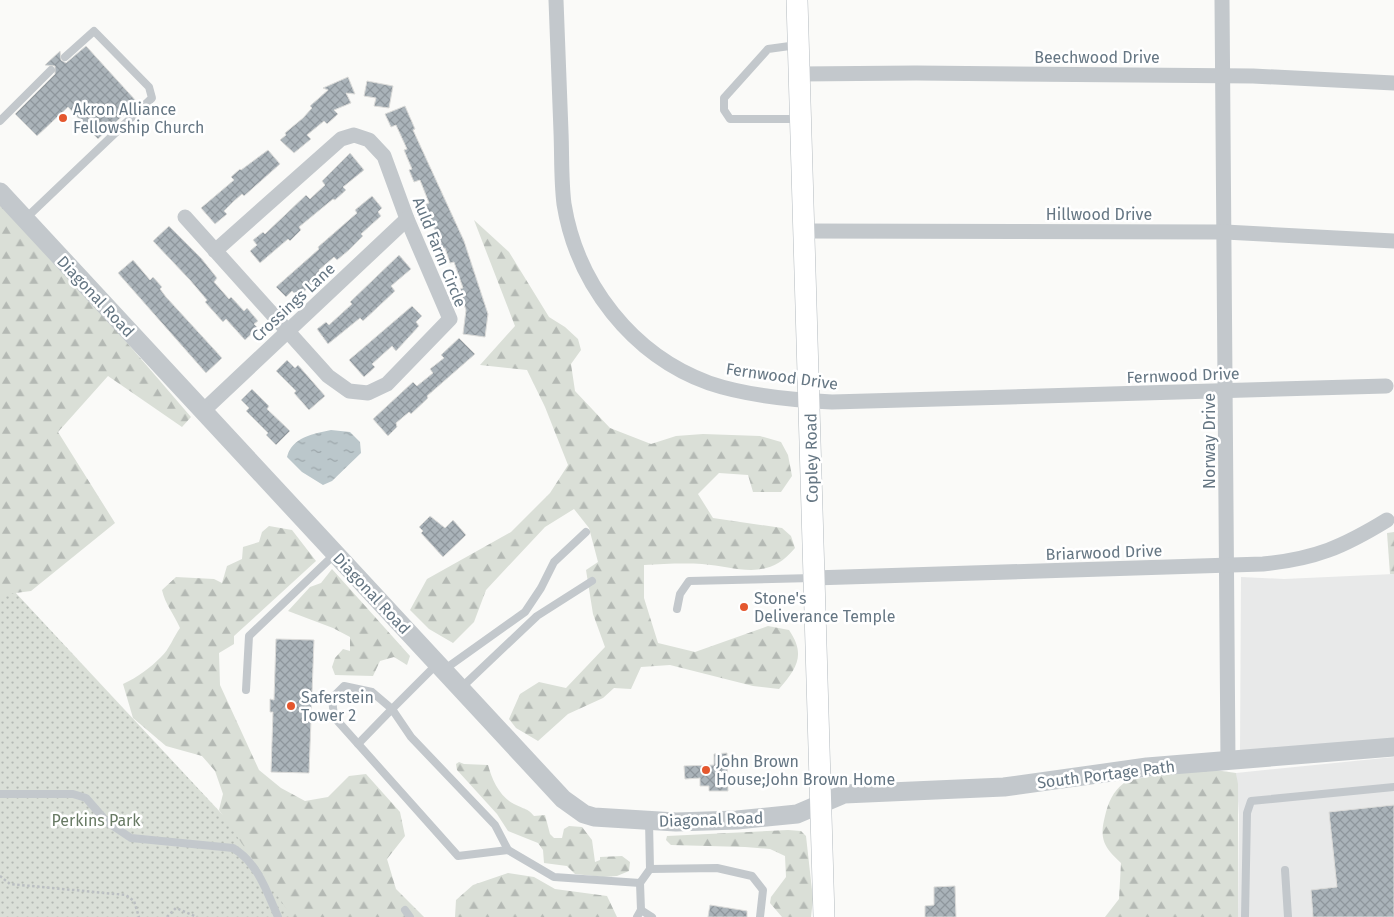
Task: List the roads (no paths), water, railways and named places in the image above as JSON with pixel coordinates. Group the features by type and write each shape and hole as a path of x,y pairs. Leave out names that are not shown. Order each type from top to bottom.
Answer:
{"main road":[{"name":"Copley Road","path":"797,0 824,917"}],"street":[{"name":"Fernwood Drive","path":"556,0 564,202 574,243 592,284 630,333 650,350 681,370 701,380 732,389 810,401 832,402 1386,386"},
{"name":"Norway Drive","path":"1222,0 1228,762"},
{"name":"Beechwood Drive","path":"800,74 916,73 1223,76 1394,84"},
{"name":"Auld Farm Circle","path":"185,217 215,251 328,376 349,391 368,393 387,384 450,318 407,219 384,156 369,140 354,135 341,139 215,251"},
{"name":"Diagonal Road","path":"0,192 460,689 574,808 594,817 649,820 746,819 797,814 820,805"},
{"name":"Crossings Lane","path":"203,411 407,219"},
{"name":"Hillwood Drive","path":"804,231 826,229 1225,232 1394,241"},
{"name":"Briarwood Drive","path":"813,578 1226,566 1294,561 1326,553 1357,538 1387,520"},
{"name":"South Portage Path","path":"820,805 844,794 1004,787 1147,768 1394,747"}],"lane":[{"path":"25,219 152,98 149,87 94,31 65,57"},
{"path":"799,44 768,49 724,98 724,110 730,119 801,118"},
{"path":"0,121 51,70"},
{"path":"358,744 392,709 440,667 525,612 541,588 554,562 586,532"},
{"path":"246,690 249,636 336,554"},
{"path":"677,609 680,594 689,581 813,578"},
{"path":"460,689 537,616 592,581"},
{"path":"508,850 458,856 334,717 332,698 344,686 372,692 392,709 411,737 495,825 508,850 554,877 640,883"},
{"path":"1245,917 1247,813 1252,801 1394,787"},
{"path":"0,794 73,794 86,798 107,822 131,838 233,848 244,855 254,868 278,917"},
{"path":"649,820 650,869 640,883 639,913 652,917"},
{"path":"650,869 717,868 752,876 762,890 760,917"},
{"path":"1286,870 1288,917"},
{"path":"404,910 410,917"}],"water":[{"path":"331,430 350,432 360,442 361,453 332,481 323,485 302,472 287,457 293,445 298,441 310,435"}],"place":[{"name":"Akron Alliance Fellowship Church","path":"63,118"},
{"name":"Stone's Deliverance Temple","path":"744,607"},
{"name":"Saferstein Tower 2","path":"291,706"},
{"name":"John Brown House;John Brown Home","path":"706,770"}],"park label":[{"name":"Perkins Park","path":"96,820"}]}
